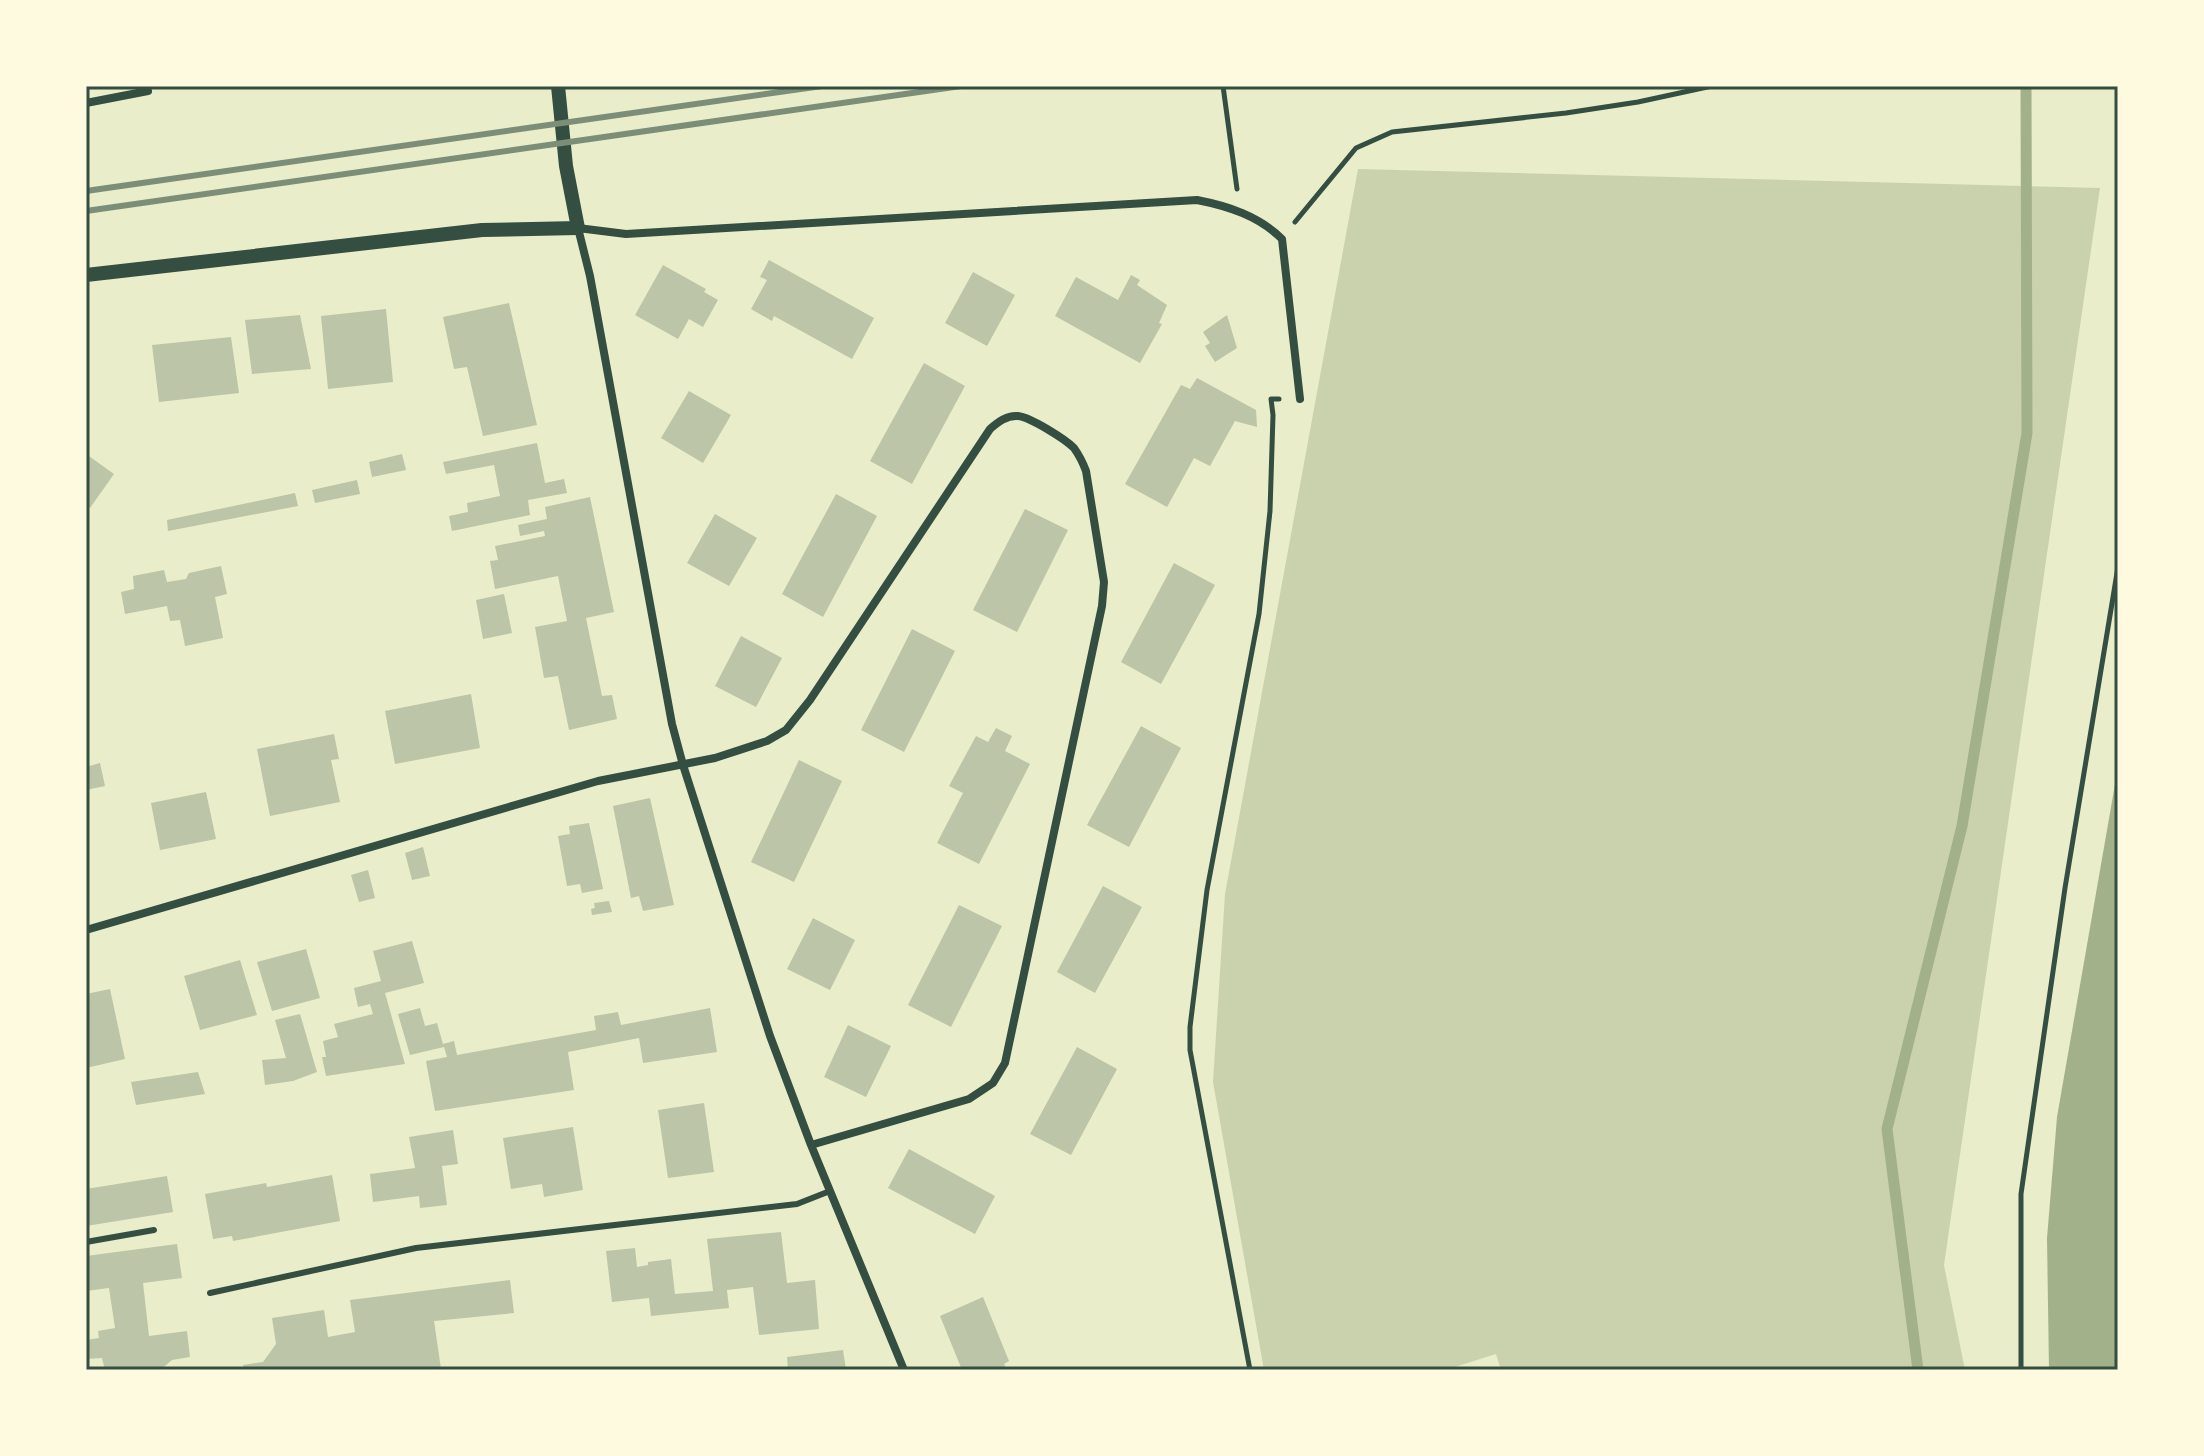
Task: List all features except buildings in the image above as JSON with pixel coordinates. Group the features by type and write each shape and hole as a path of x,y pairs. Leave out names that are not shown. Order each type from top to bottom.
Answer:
{"street":[{"path":"558,86 566,166 590,276 672,724 683,765 770,1036 811,1145 904,1370"},
{"path":"86,103 148,91"},
{"path":"86,275 482,230 578,228 626,234 1197,200 1241,213 1269,226 1282,239 1300,399"},
{"path":"86,930 598,781 715,758 767,741 786,730 810,700 990,429 999,422 1018,416 1031,420 1073,447 1086,471 1104,582 1102,606 1005,1063 993,1083 969,1099 811,1145"}],"lane":[{"path":"210,1293 416,1248 797,1204 830,1191"},
{"path":"86,1242 154,1230"}],"path":[{"path":"1223,86 1241,213"},
{"path":"1282,239 1356,148 1392,132 1580,111 1712,86"},
{"path":"1250,1370 1190,1050 1190,1027 1207,890 1259,614 1270,511 1271,399 1300,399"},
{"path":"2021,1370 2021,1194 2065,888 2118,567"}],"shaded area":[{"path":"1358,169 2100,188 1944,1265 1965,1370 1501,1370 1496,1354 1445,1370 1264,1370 1213,1082 1225,894"},
{"path":"2118,767 2118,1370 2049,1370 2047,1238 2057,1117"}],"waterway":[{"path":"1918,1370 1887,1129 1962,826 2027,433 2026,86"}],"railway":[{"path":"86,191 822,86"},
{"path":"86,211 961,86"}]}
